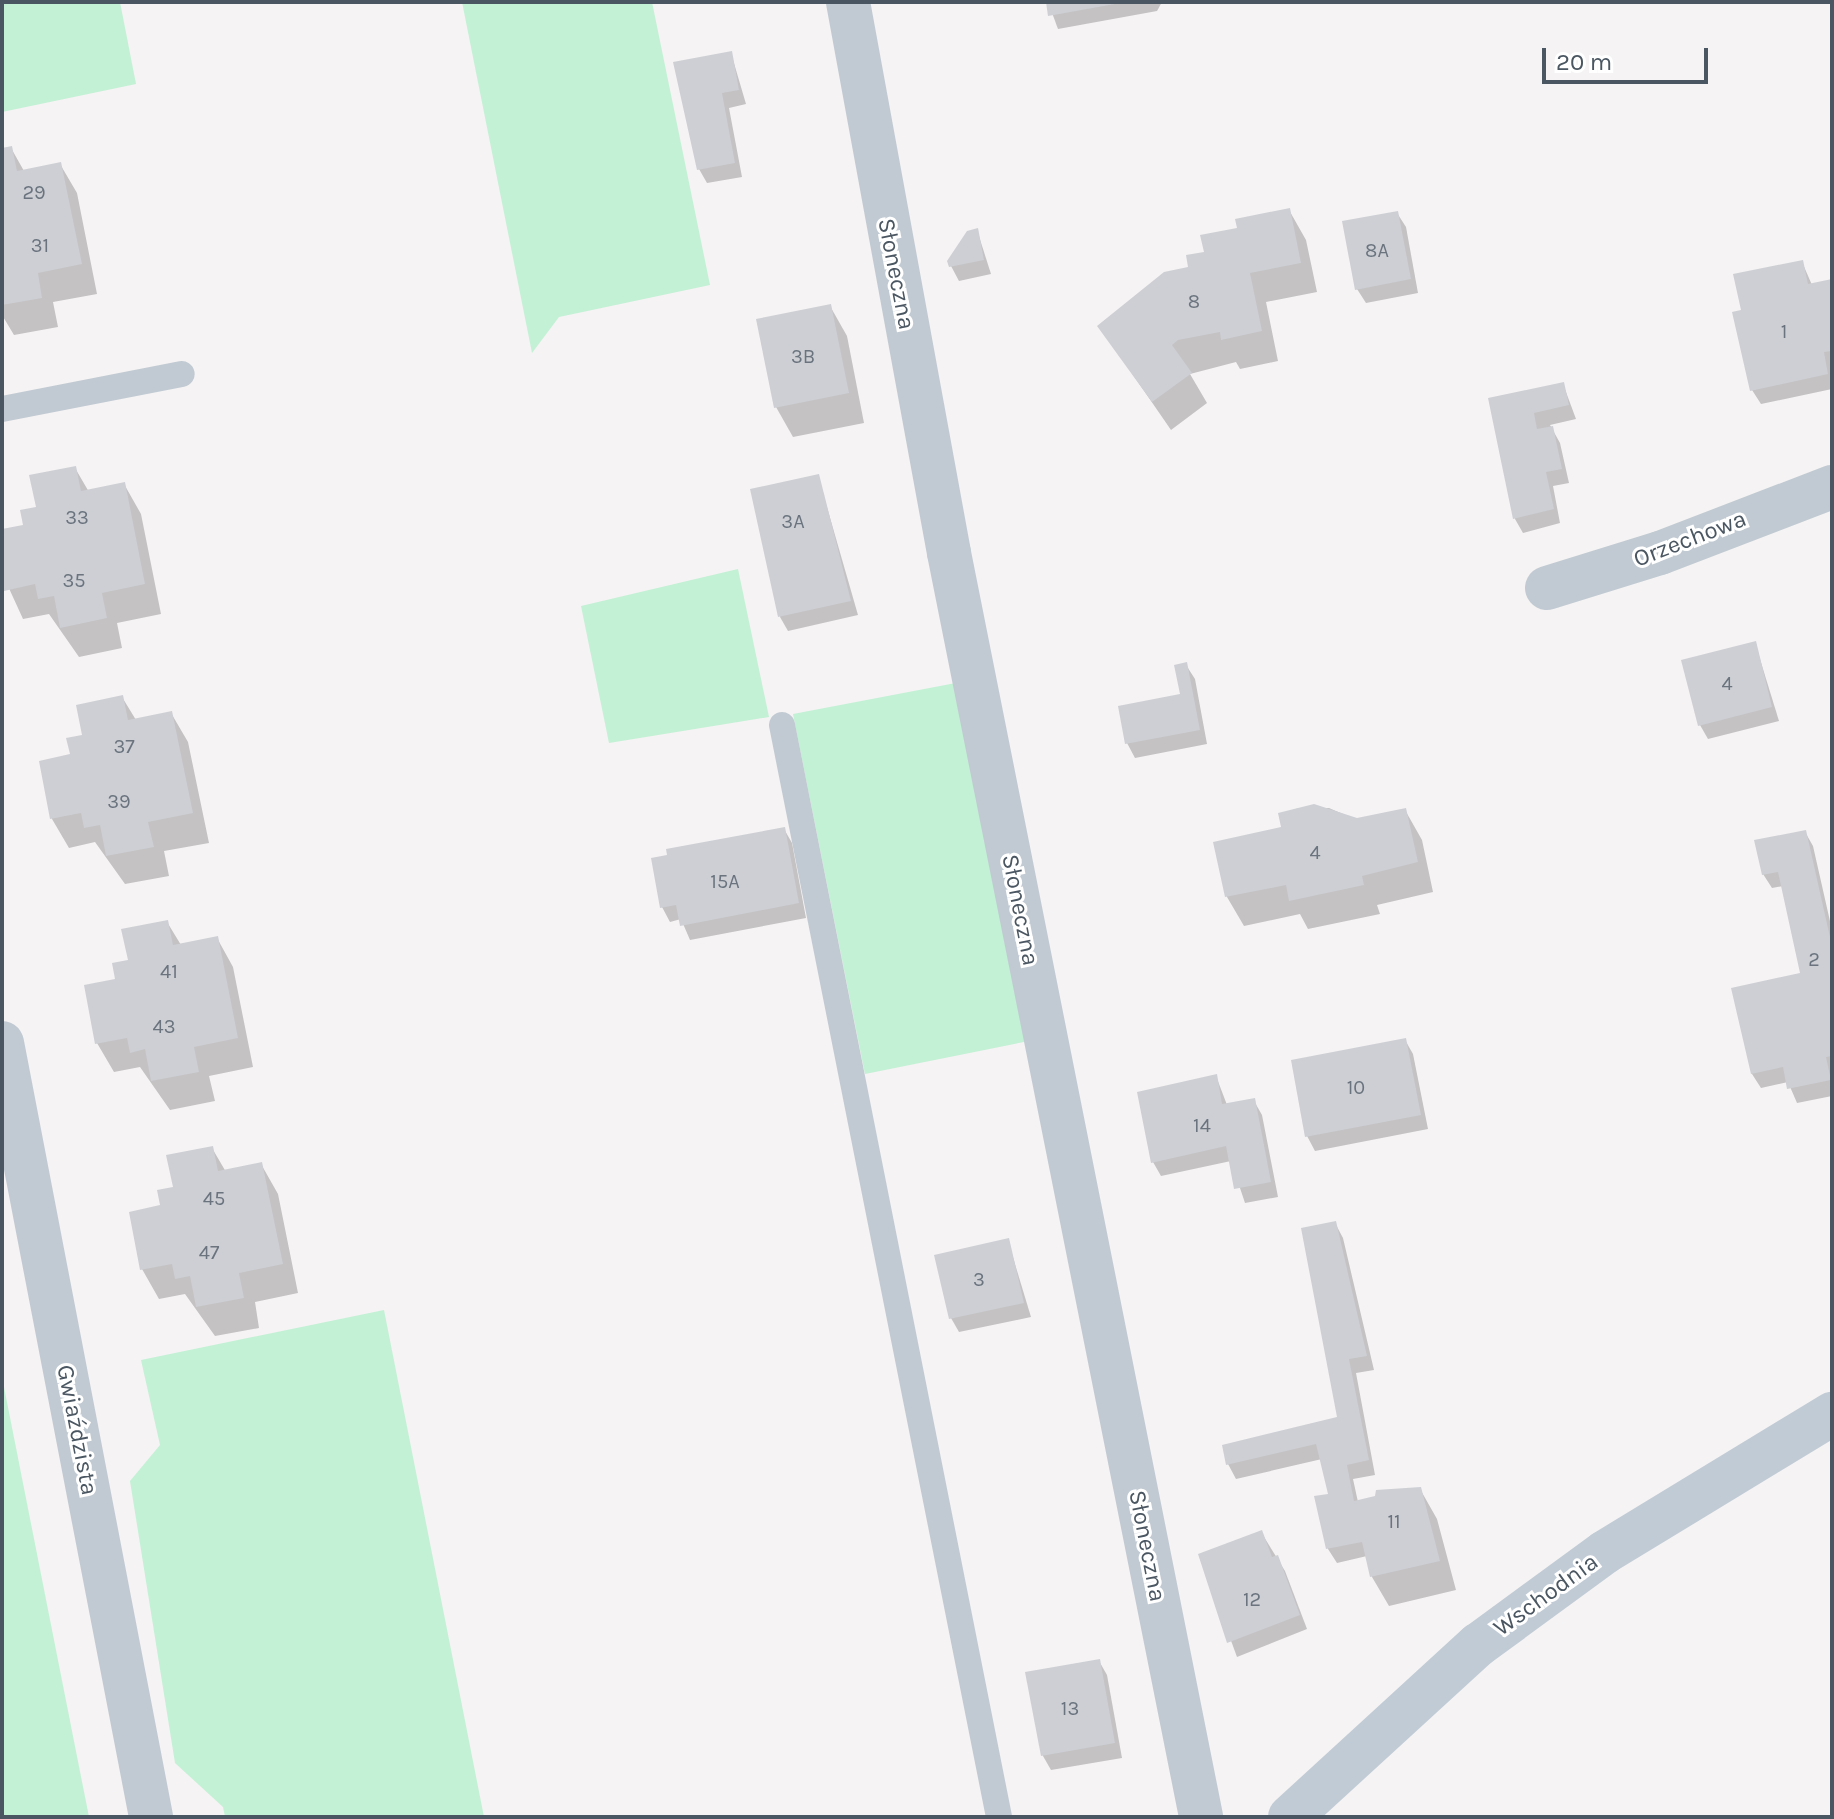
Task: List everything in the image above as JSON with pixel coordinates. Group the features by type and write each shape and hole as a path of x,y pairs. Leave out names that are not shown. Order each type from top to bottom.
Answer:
{"main road":[{"name":"Wschodnia","path":"1290,1817 1478,1645 1605,1552 1832,1414"}],"street":[{"name":"Słoneczna","path":"848,2 954,581 1201,1817"},
{"name":"Orzechowa","path":"1547,588 1660,553 1832,487"},
{"name":"Gwiaździsta","path":"2,1043 151,1817"}],"lane":[{"path":"2,409 182,374"},
{"path":"782,725 999,1817"}],"green space":[{"path":"2,2 120,2 136,84 2,112"},
{"path":"462,2 652,2 710,285 559,317 532,353"},
{"path":"738,569 769,717 609,743 581,606"},
{"path":"961,682 1034,1040 865,1074 793,714"},
{"path":"384,1310 484,1817 225,1817 223,1807 175,1763 130,1481 160,1445 141,1360"},
{"path":"2,1377 89,1817 2,1817"}],"building":[{"path":"1046,2 1115,2 1115,4 1048,16"},
{"path":"732,51 739,90 722,93 735,163 697,170 673,62"},
{"path":"12,146 17,171 61,162 82,264 38,273 42,298 2,305 2,148"},
{"path":"1290,208 1301,263 1250,273 1262,331 1221,340 1220,332 1178,340 1172,345 1192,373 1152,402 1097,326 1164,272 1188,267 1186,255 1204,252 1200,235 1237,228 1235,219"},
{"path":"1398,211 1411,279 1355,290 1342,221"},
{"path":"978,228 984,260 949,267 947,261 967,231"},
{"path":"1803,260 1808,284 1832,279 1832,351 1824,352 1828,374 1750,391 1732,312 1741,310 1733,274"},
{"path":"831,304 849,393 774,408 756,319"},
{"path":"1564,382 1569,405 1534,413 1537,429 1553,426 1562,469 1546,472 1554,509 1513,519 1488,398"},
{"path":"76,466 81,491 125,482 145,584 102,593 107,618 60,628 54,596 38,599 35,584 4,591 2,529 23,525 20,510 36,507 29,475"},
{"path":"819,474 851,601 778,617 750,489"},
{"path":"1756,641 1772,707 1698,726 1681,660"},
{"path":"1187,662 1200,730 1125,744 1118,706 1180,694 1174,665"},
{"path":"123,695 128,720 172,711 193,813 148,822 154,847 106,856 100,825 84,828 81,813 50,819 39,761 70,754 66,738 82,735 76,705"},
{"path":"1314,804 1357,818 1406,808 1418,862 1362,876 1364,885 1289,901 1286,885 1225,897 1213,842 1281,827 1278,813"},
{"path":"785,827 799,903 680,926 676,905 660,908 651,858 667,855 666,849"},
{"path":"1806,830 1832,946 1832,1056 1826,1057 1831,1080 1787,1089 1783,1067 1751,1074 1731,988 1800,973 1778,872 1762,875 1754,840"},
{"path":"168,920 173,945 218,936 238,1038 194,1047 199,1072 151,1081 145,1049 130,1053 127,1038 95,1044 84,985 115,979 112,963 128,960 121,929"},
{"path":"1406,1038 1421,1115 1305,1137 1291,1060"},
{"path":"1217,1074 1222,1104 1255,1098 1271,1182 1234,1189 1226,1146 1151,1163 1137,1092"},
{"path":"213,1146 218,1171 262,1162 283,1264 239,1273 244,1298 196,1307 190,1276 175,1279 172,1264 140,1270 129,1212 160,1205 157,1190 173,1187 166,1155"},
{"path":"1336,1221 1367,1356 1349,1359 1369,1460 1347,1465 1354,1501 1375,1496 1376,1490 1421,1487 1440,1561 1370,1577 1362,1542 1326,1549 1314,1496 1328,1494 1316,1444 1226,1465 1222,1445 1337,1417 1301,1228"},
{"path":"1009,1238 1024,1303 949,1319 934,1255"},
{"path":"1262,1530 1272,1557 1278,1555 1300,1615 1227,1643 1198,1554"},
{"path":"1100,1659 1115,1743 1041,1756 1025,1672"}]}
